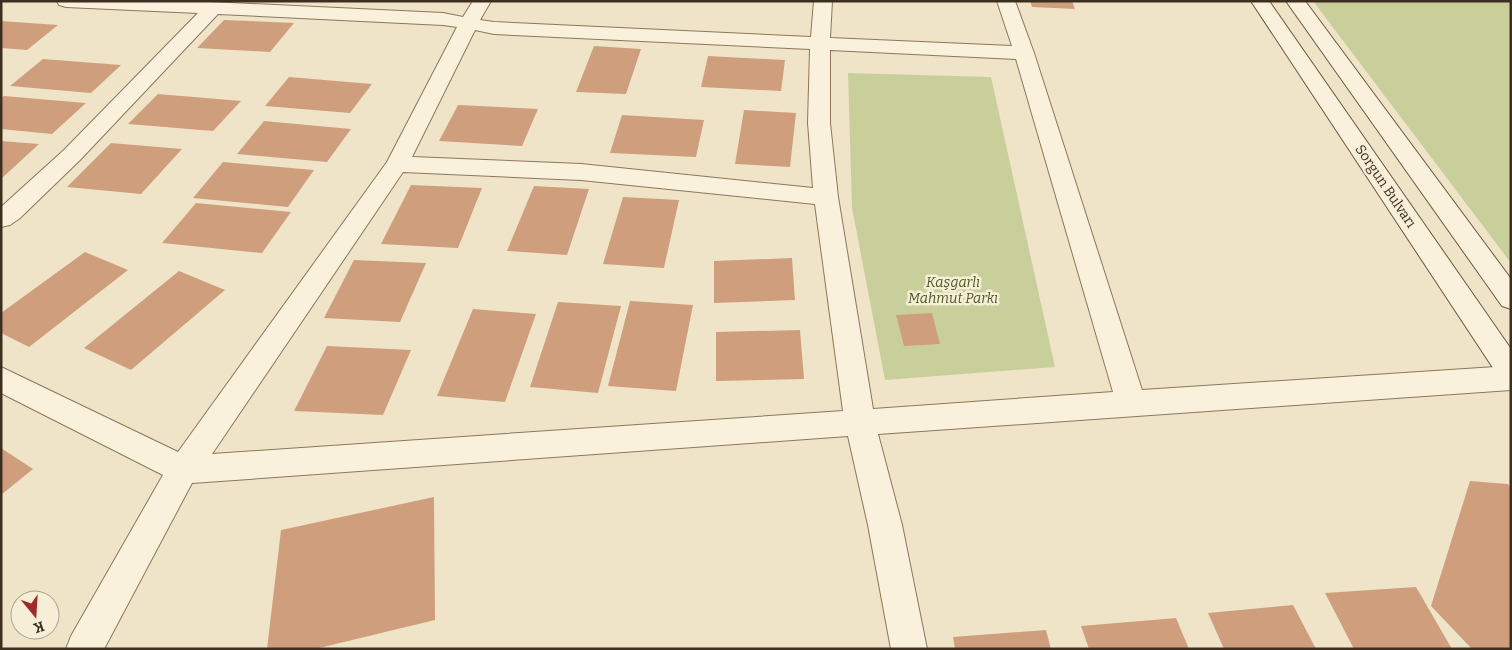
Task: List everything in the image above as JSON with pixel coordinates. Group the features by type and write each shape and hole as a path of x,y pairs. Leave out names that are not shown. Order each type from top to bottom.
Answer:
{"street":[{"path":"66,1 443,19 476,12"},
{"path":"823,1 820,43 819,123 826,197 860,423 885,525 901,601 908,649"},
{"path":"1006,1 1024,53 1131,403"},
{"name":"Sorgun Bulvarı","path":"1260,1 1511,372"},
{"path":"1295,1 1511,299"},
{"path":"1,219 72,155 212,9"},
{"path":"476,12 494,28 1024,53"},
{"path":"84,649 183,470 397,164 476,12"},
{"path":"397,164 581,172 826,197"},
{"path":"1,379 183,470 1511,378"}],"green space":[{"path":"1313,1 1511,1 1511,263"},
{"name":"Kaşgarlı Mahmut Parkı","path":"848,73 991,77 1055,367 885,380 852,208"}],"building":[{"path":"1030,1 1072,1 1075,9 1032,7"},
{"path":"224,20 294,23 270,52 197,48"},
{"path":"1,21 58,25 27,50 1,48"},
{"path":"594,46 641,49 626,94 576,92"},
{"path":"708,56 785,60 781,91 701,87"},
{"path":"43,59 121,65 91,93 10,86"},
{"path":"289,77 372,84 350,113 265,106"},
{"path":"158,94 241,101 213,131 128,124"},
{"path":"4,96 86,103 52,134 1,129 1,98"},
{"path":"458,105 538,109 522,146 439,141"},
{"path":"744,110 796,113 790,167 735,164"},
{"path":"622,115 704,120 696,157 610,153"},
{"path":"264,121 351,129 327,162 237,154"},
{"path":"1,141 39,144 1,179"},
{"path":"111,143 182,149 141,194 67,187"},
{"path":"223,162 314,170 288,207 193,198"},
{"path":"411,185 482,188 458,248 381,244"},
{"path":"534,186 589,189 567,255 507,251"},
{"path":"623,197 679,200 664,268 603,264"},
{"path":"196,203 291,212 262,253 162,243"},
{"path":"85,252 128,270 29,347 1,333 1,313"},
{"path":"792,258 795,300 714,303 714,261"},
{"path":"354,260 426,263 400,322 324,318"},
{"path":"179,271 225,290 131,370 84,348"},
{"path":"630,301 693,305 676,391 608,386"},
{"path":"558,302 621,306 598,393 530,387"},
{"path":"473,309 536,314 505,402 437,396"},
{"path":"932,313 940,344 904,346 896,315"},
{"path":"800,330 804,379 716,381 716,332"},
{"path":"327,346 411,350 383,415 294,411"},
{"path":"1,448 33,469 1,495"},
{"path":"1470,481 1508,484 1511,489 1511,649 1472,649 1431,606"},
{"path":"434,497 435,620 315,649 267,649 281,530"},
{"path":"1416,587 1452,649 1354,649 1325,593"},
{"path":"1293,605 1316,649 1224,649 1208,613"},
{"path":"1176,618 1189,649 1089,649 1081,626"},
{"path":"1046,630 1051,649 955,649 953,637"}]}
